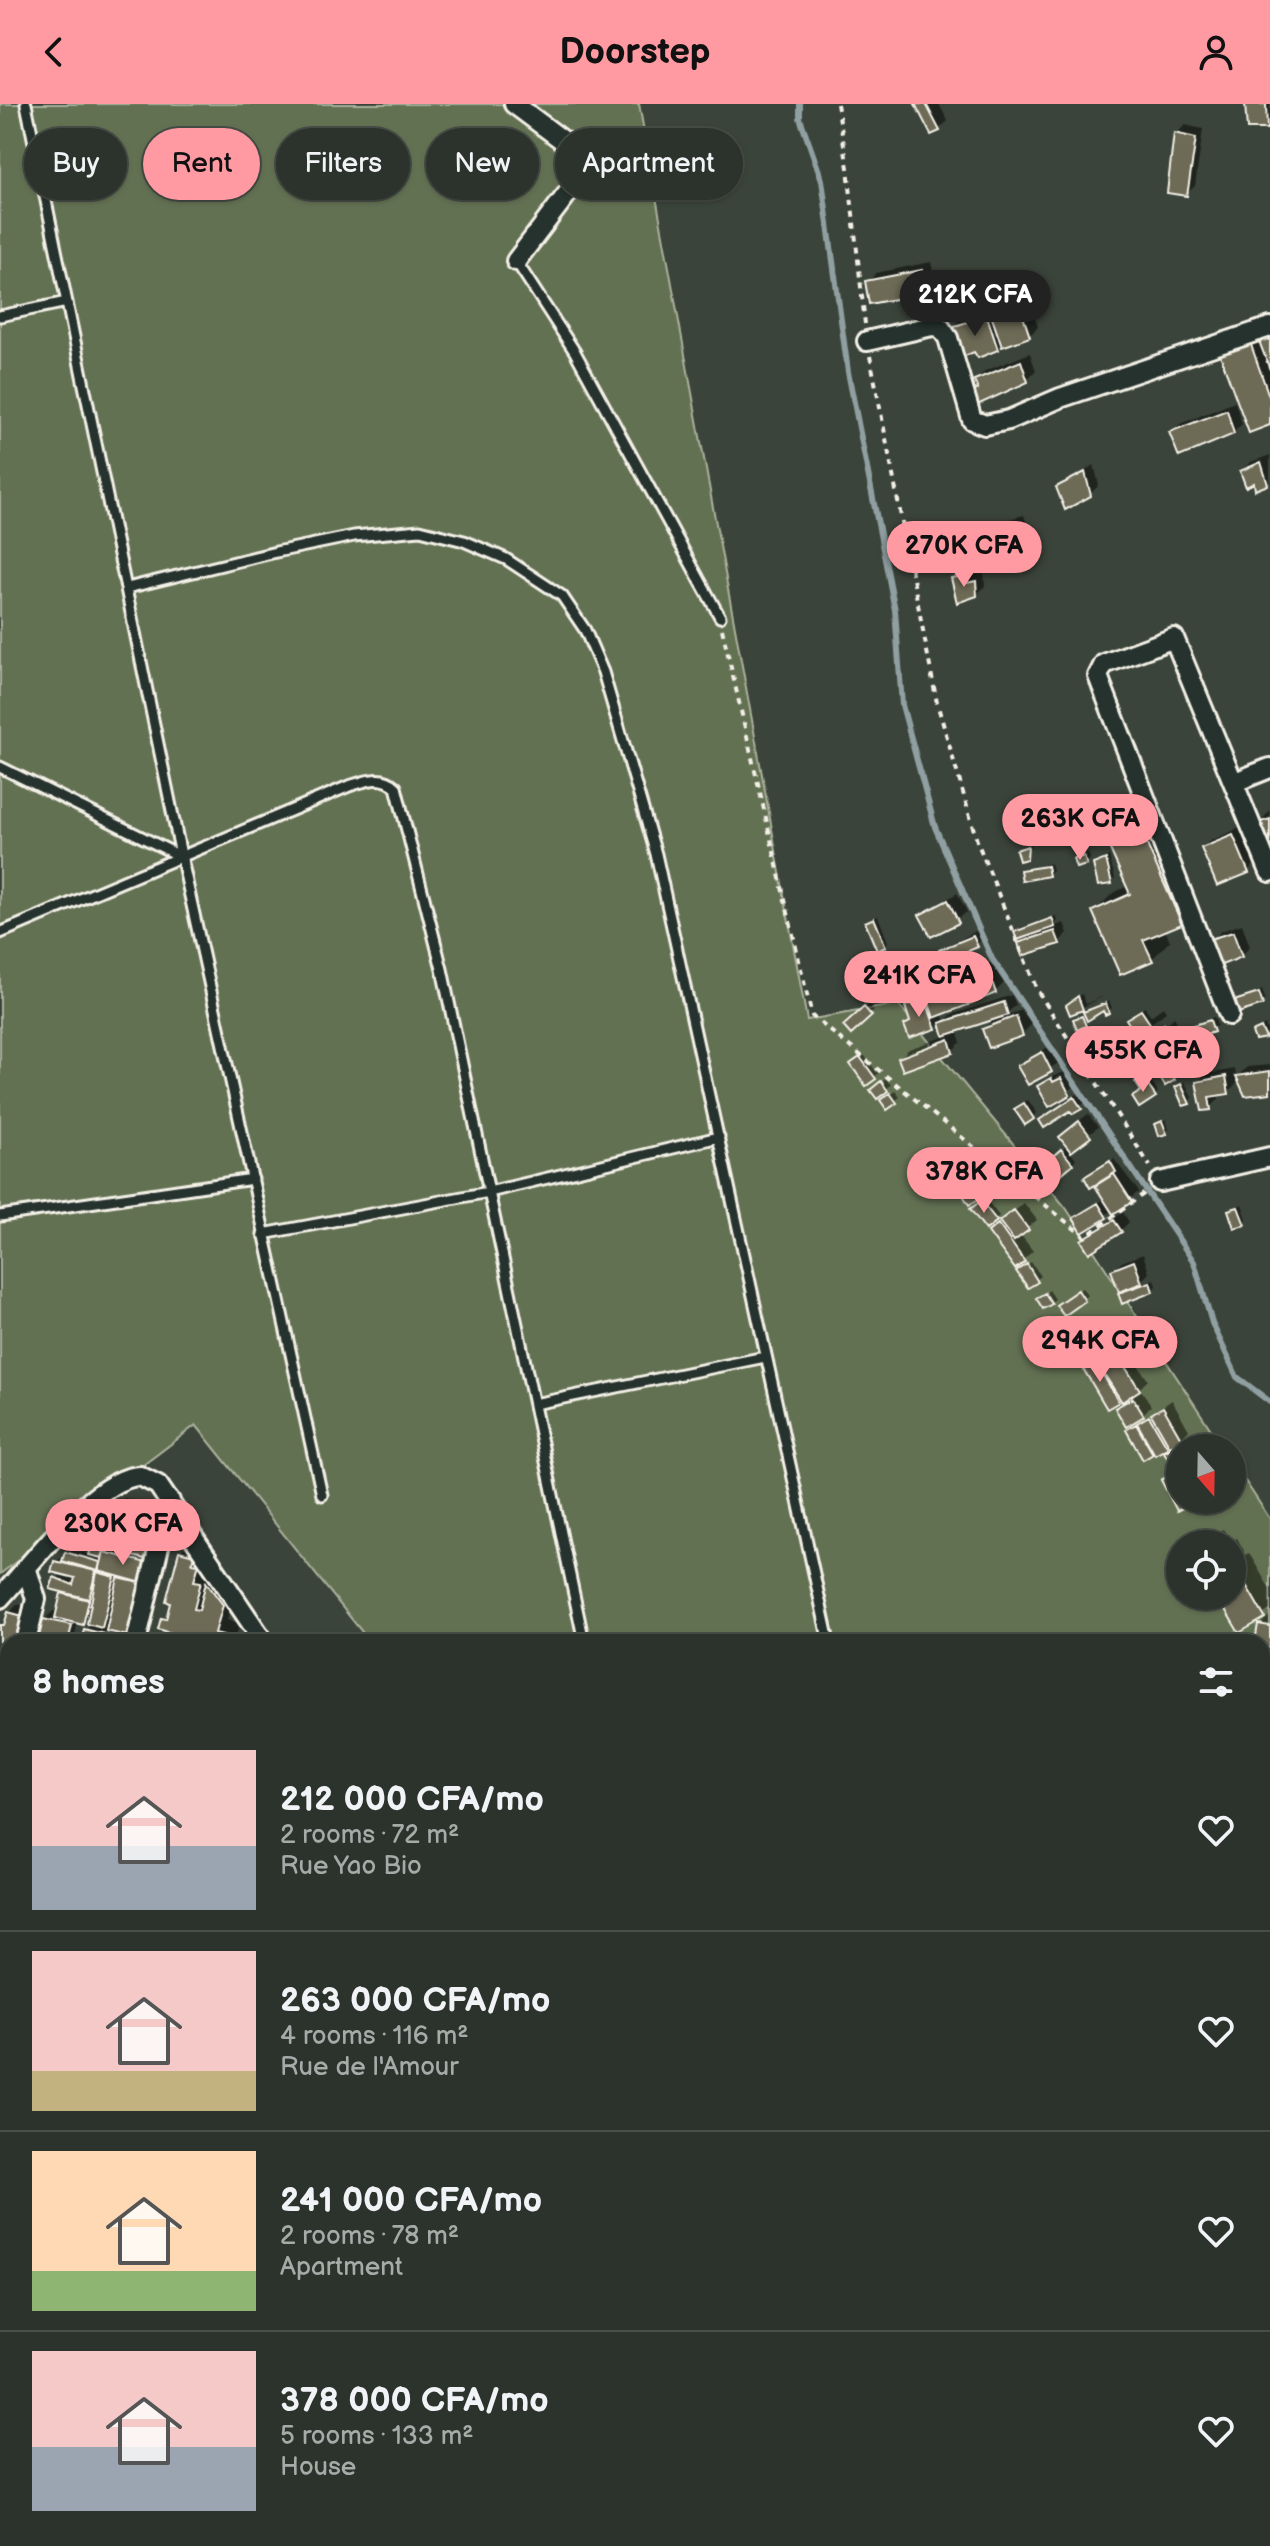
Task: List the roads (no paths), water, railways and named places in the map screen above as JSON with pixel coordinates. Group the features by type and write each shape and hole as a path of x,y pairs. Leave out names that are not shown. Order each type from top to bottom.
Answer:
{"street":[{"path":"514,104 581,154 587,168 516,261"},
{"path":"867,341 932,326 940,327 948,338 972,420 985,425 1009,420 1159,362 1270,327"},
{"path":"1229,1015 1099,669 1174,638 1270,872"},
{"path":"1235,782 1270,768"},
{"path":"1160,1182 1270,1157"},
{"path":"0,1598 78,1514 114,1482 130,1476 149,1478 170,1501 259,1634"},
{"path":"138,1634 170,1501"},
{"path":"27,1570 36,1599 28,1634"}],"lane":[{"path":"26,104 180,855 322,1495"},
{"path":"516,261 575,352 720,617"},
{"path":"0,316 67,302"},
{"path":"127,588 354,536 420,530 464,541 506,559 562,596 591,644 624,738 656,854 827,1634"},
{"path":"0,767 180,855"},
{"path":"0,933 349,786 374,779 389,780 396,787 438,954 582,1634"},
{"path":"263,1234 489,1192 719,1137"},
{"path":"0,1216 253,1179"},
{"path":"534,1404 765,1357"}],"waterway":[{"path":"800,104 800,118 822,180 848,372 895,610 902,705 935,827 992,959 1194,1262 1212,1323 1237,1377 1270,1402"}]}
